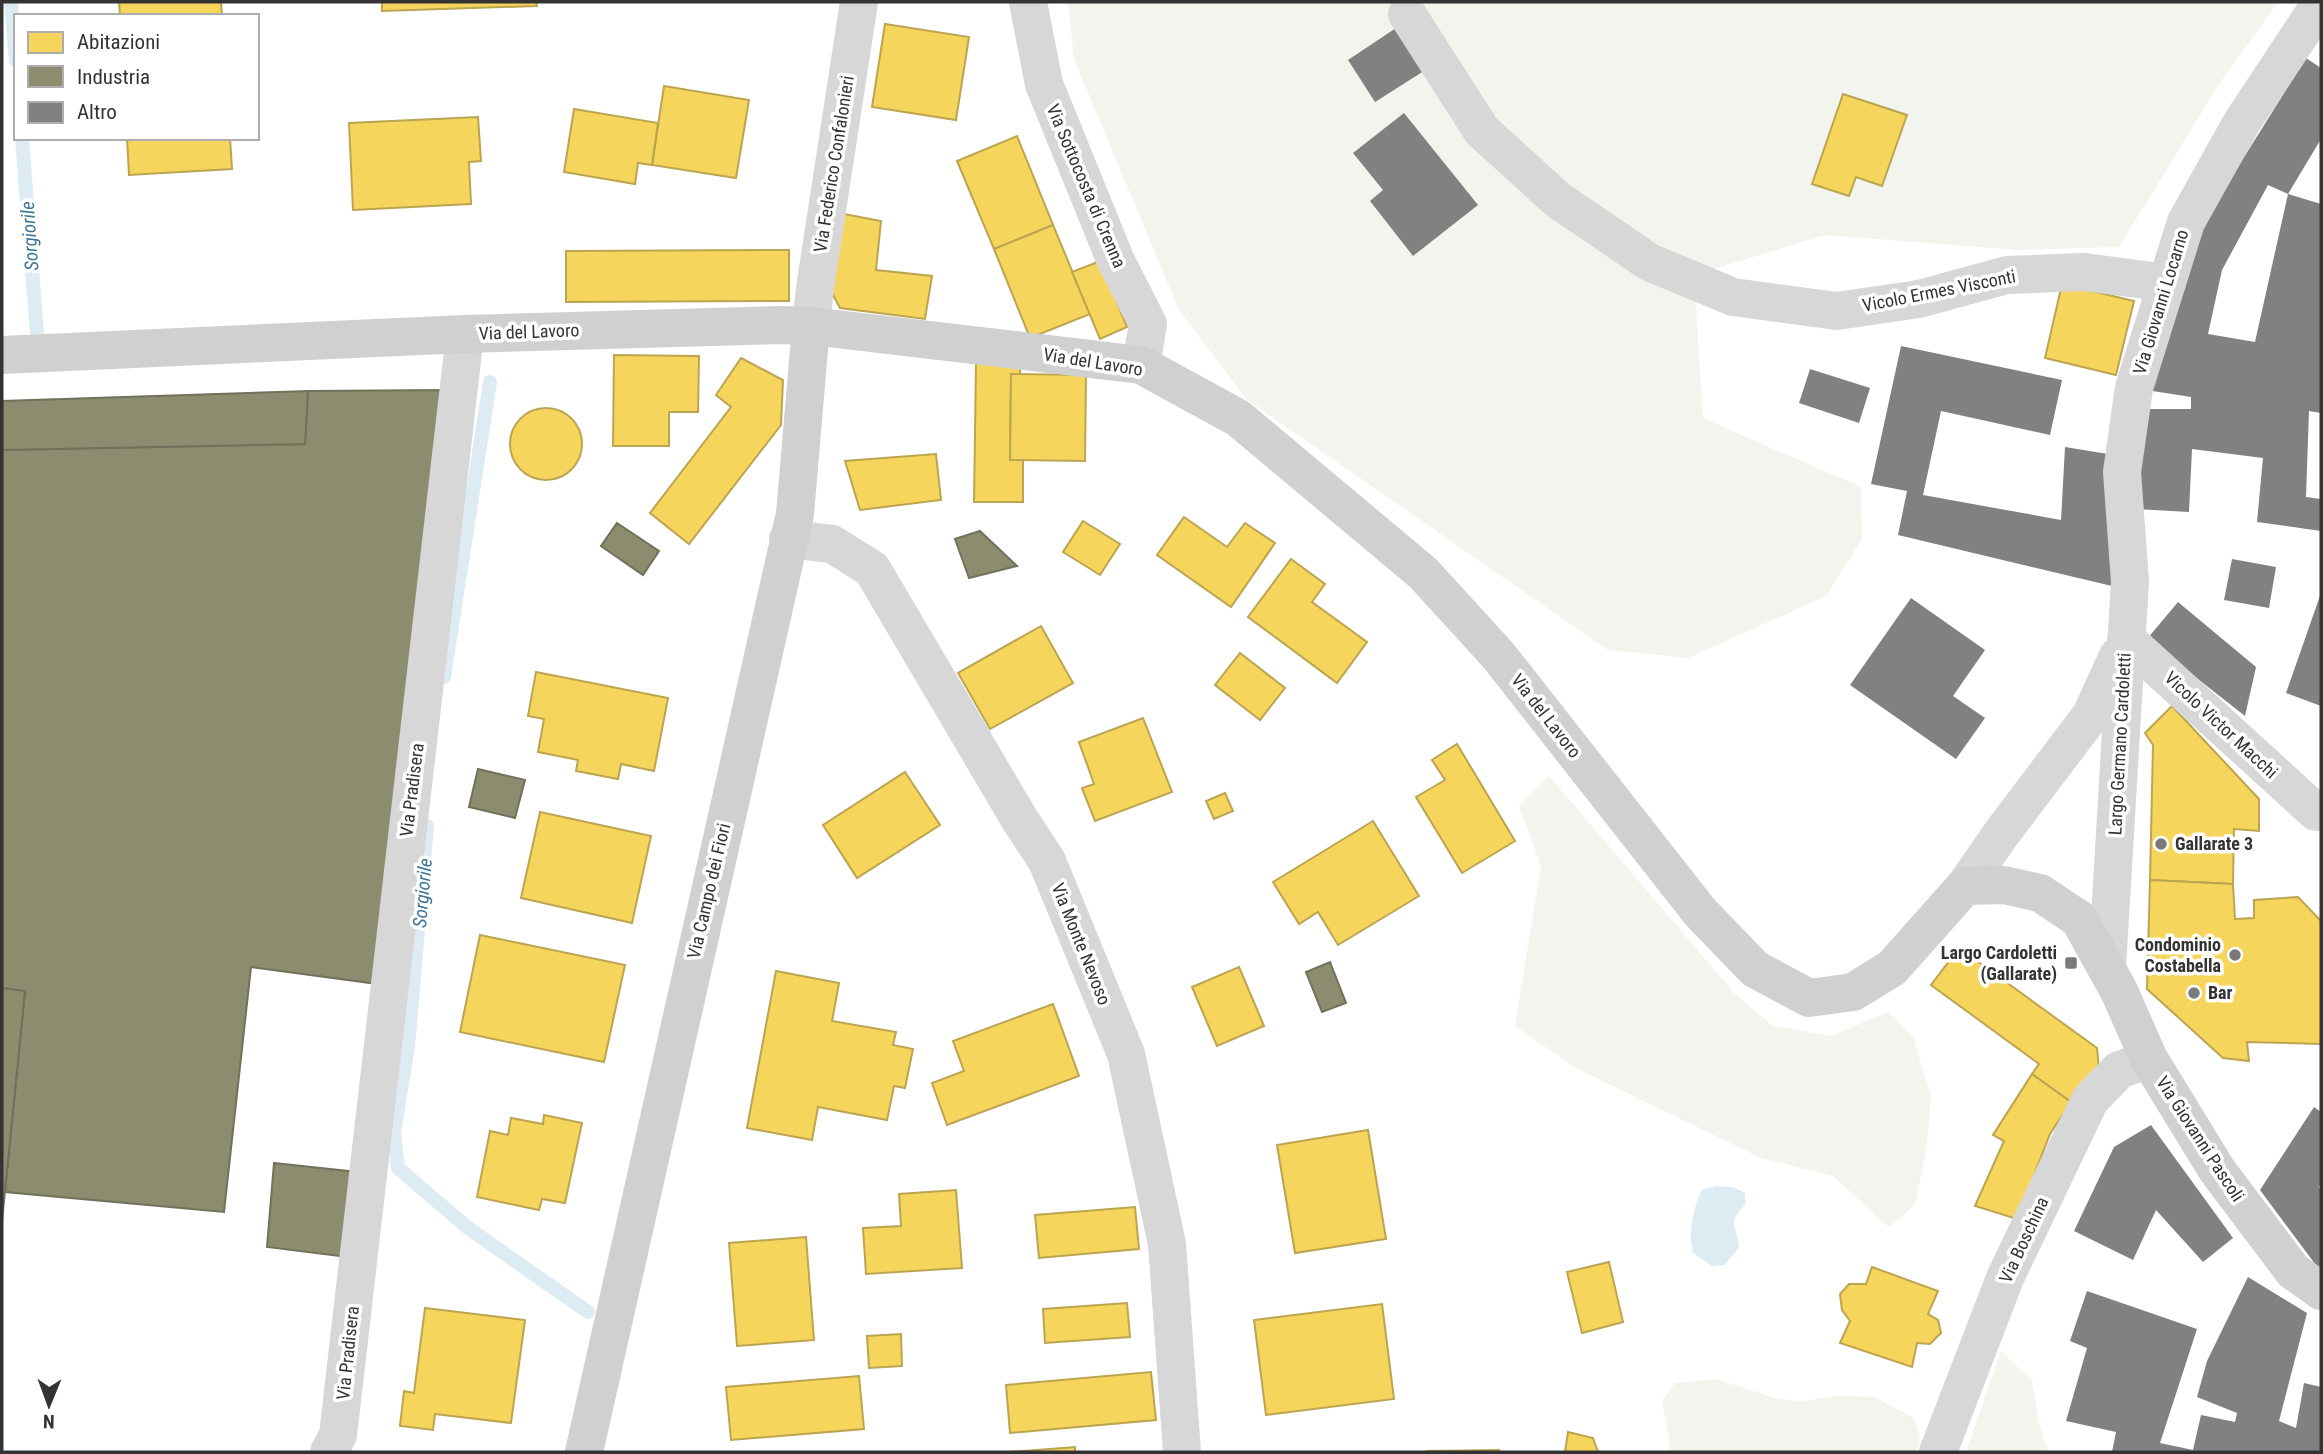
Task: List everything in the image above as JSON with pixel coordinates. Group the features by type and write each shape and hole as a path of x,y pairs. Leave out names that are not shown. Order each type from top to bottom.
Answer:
{"street":[{"name":"Via Federico Confalonieri","path":"811,326 859,2"},
{"name":"Via Sottocosta di Crenna","path":"1028,2 1044,84 1115,259 1148,324 1141,365"},
{"name":"Via Giovanni Locarno","path":"2126,639 2130,582 2122,472 2134,388 2186,222 2242,122 2311,41 2321,3"},
{"name":"Vicolo Ermes Visconti","path":"1407,15 1482,131 1558,200 1648,262 1733,297 1837,311 1919,299 2007,275 2084,272 2167,283"},
{"name":"Via del Lavoro","path":"2,355 465,334 811,326 1141,365 1238,418 1423,573 1498,655 1700,912 1755,969 1809,998 1853,992 1892,968 1965,886"},
{"name":"Via Campo dei Fiori","path":"584,1452 795,514 811,326"},
{"name":"Via Pradisera","path":"329,1452 338,1435 465,334"},
{"name":"Via Monte Nevoso","path":"789,539 832,544 872,569 1047,861 1126,1054 1167,1244 1182,1452"},
{"name":"Vicolo Victor Macchi","path":"2126,639 2316,812"},
{"name":"Largo Germano Cardoletti","path":"1965,886 2091,715 2126,639"},
{"name":"Largo Germano Cardoletti","path":"2107,967 2126,639"},
{"path":"1965,886 2004,885 2040,893 2079,919 2107,967"},
{"name":"Via Giovanni Pascoli","path":"2107,967 2149,1059 2217,1170 2293,1271 2321,1291"},
{"name":"Via Boschina","path":"1938,1452 2005,1278 2090,1100 2119,1070 2149,1059"}],"shaded area":[{"path":"1068,2 2278,2 2219,84 2119,247 2017,250 1825,235 1694,275 1703,418 1861,487 1862,539 1826,596 1688,658 1608,650 1246,399 1179,310 1074,59"},
{"path":"1549,776 1735,994 1773,1026 1831,1036 1889,1012 1913,1037 1931,1097 1927,1145 1915,1205 1889,1227 1833,1176 1759,1157 1578,1069 1515,1026 1541,866 1519,806"},
{"path":"1716,1186 1733,1187 1745,1193 1745,1205 1734,1221 1739,1247 1725,1265 1712,1266 1693,1253 1691,1229 1702,1190"},
{"path":"2001,1351 2032,1381 2039,1423 2048,1452 1966,1452"},
{"path":"1716,1379 1775,1398 1800,1402 1835,1396 1875,1397 1915,1419 1920,1440 1917,1452 1668,1452 1670,1444 1662,1401 1675,1383"}],"building: Abitazioni":[{"path":"119,2 221,2 222,14 120,14"},
{"path":"382,2 536,2 537,6 382,11"},
{"path":"885,24 969,37 956,120 872,107"},
{"path":"664,86 749,100 736,178 652,165"},
{"path":"1843,94 1907,115 1882,186 1856,177 1849,196 1812,184"},
{"path":"574,109 658,123 652,165 638,163 635,184 564,172"},
{"path":"478,117 481,161 469,162 471,204 353,210 349,123"},
{"path":"1017,136 1053,225 994,249 957,161"},
{"path":"127,140 230,140 232,169 129,175"},
{"path":"844,214 881,221 876,270 932,276 925,319 840,308 831,291"},
{"path":"1053,225 1090,314 1030,338 994,249"},
{"path":"789,250 789,301 566,302 566,251"},
{"path":"1100,261 1127,327 1100,339 1072,272"},
{"path":"2062,284 2134,301 2116,375 2045,358"},
{"path":"614,355 699,356 698,412 669,412 669,446 613,446"},
{"path":"741,358 783,380 781,425 689,544 650,513 731,407 716,395"},
{"path":"976,363 1020,364 1020,374 1011,374 1010,460 1023,460 1023,502 974,502"},
{"path":"1011,374 1086,375 1085,461 1010,460"},
{"path":"546,408 566,414 576,424 582,444 576,464 566,474 546,480 526,474 516,464 510,444 516,424 526,414"},
{"path":"936,454 941,500 860,510 845,461"},
{"path":"1184,517 1227,547 1245,523 1275,543 1231,607 1157,555"},
{"path":"1083,521 1120,544 1100,575 1063,552"},
{"path":"1291,559 1325,584 1312,602 1367,642 1337,683 1248,617"},
{"path":"1041,626 1073,683 990,729 958,673"},
{"path":"1240,653 1285,688 1260,720 1215,685"},
{"path":"536,672 668,698 654,771 621,764 618,779 576,771 578,760 538,752 544,719 528,716"},
{"path":"2172,706 2259,799 2259,831 2234,829 2233,884 2150,880 2153,745 2145,733"},
{"path":"1143,718 1172,792 1095,821 1082,788 1094,784 1079,742"},
{"path":"1457,744 1515,841 1462,873 1416,797 1445,780 1432,760"},
{"path":"905,772 940,825 857,878 823,825"},
{"path":"1225,793 1233,811 1214,819 1206,801"},
{"path":"540,812 651,836 632,923 521,898"},
{"path":"1373,821 1419,896 1338,945 1318,912 1299,924 1273,882"},
{"name":"Condominio Costabella","path":"2150,880 2233,884 2235,919 2254,918 2254,900 2298,897 2321,921 2321,1044 2247,1042 2249,1061 2223,1058 2147,989"},
{"path":"480,935 625,965 604,1062 460,1032"},
{"path":"1959,948 2097,1048 2099,1070 2071,1102 2032,1074 2039,1064 1931,985"},
{"path":"1239,967 1264,1026 1217,1046 1192,987"},
{"path":"776,971 839,983 832,1021 896,1032 893,1045 913,1049 905,1088 894,1086 887,1120 818,1107 812,1140 747,1128"},
{"path":"1053,1004 1079,1076 947,1125 932,1083 964,1071 953,1041"},
{"path":"2032,1074 2071,1102 2050,1134 2017,1219 1975,1206 2004,1141 1993,1135"},
{"path":"544,1115 582,1123 565,1203 542,1199 539,1210 477,1197 490,1131 508,1135 511,1118 543,1124"},
{"path":"1368,1130 1386,1239 1295,1253 1277,1145"},
{"path":"956,1190 962,1268 866,1274 863,1228 901,1226 899,1194"},
{"path":"1135,1207 1139,1249 1039,1258 1035,1215"},
{"path":"806,1237 814,1340 737,1346 729,1243"},
{"path":"1609,1262 1623,1322 1582,1333 1567,1272"},
{"path":"1872,1267 1938,1291 1928,1314 1938,1320 1941,1333 1930,1344 1917,1343 1912,1367 1840,1343 1850,1321 1842,1310 1840,1294 1849,1284 1866,1284"},
{"path":"1127,1303 1130,1337 1045,1343 1043,1309"},
{"path":"1382,1304 1394,1399 1266,1415 1254,1320"},
{"path":"425,1308 525,1320 511,1423 435,1414 433,1430 400,1426 404,1391 414,1393"},
{"path":"901,1334 902,1366 869,1368 867,1336"},
{"path":"1151,1372 1156,1420 1010,1433 1006,1385"},
{"path":"859,1376 864,1429 731,1440 726,1387"},
{"path":"1568,1432 1593,1438 1598,1452 1565,1452"},
{"path":"1075,1447 1075,1452 1009,1452"},
{"path":"1427,1451 1499,1452 1427,1452"}],"building: Industria":[{"path":"446,390 378,984 251,967 224,1212 5,1192 25,991 2,988 2,450 305,444 308,391"},
{"path":"308,391 305,444 2,450 2,401"},
{"path":"617,523 659,551 643,575 601,546"},
{"path":"980,531 1017,566 969,578 955,539"},
{"path":"478,769 525,780 515,818 469,807"},
{"path":"1330,962 1346,1003 1322,1012 1306,972"},
{"path":"2,988 25,991 2,1221"},
{"path":"274,1163 357,1172 347,1257 267,1247"}],"building: Altro":[{"path":"1399,26 1427,69 1375,102 1348,60"},
{"path":"2306,58 2321,68 2321,139 2288,194 2321,204 2321,413 2309,411 2306,497 2321,499 2321,531 2257,522 2263,458 2192,449 2189,512 2136,509 2141,409 2191,409 2191,397 2146,390 2183,264 2236,170","holes":["2268,185 2288,194 2255,342 2208,334 2222,270"]},
{"path":"1404,113 1478,205 1413,256 1370,201 1383,190 1353,153"},
{"path":"1901,346 2062,380 2050,435 1941,411 1923,495 2061,520 2065,447 2108,454 2112,586 1898,535 1907,491 1871,484"},
{"path":"1810,369 1870,388 1859,423 1799,403"},
{"path":"2232,559 2276,567 2269,608 2224,600"},
{"path":"2321,593 2321,706 2286,693"},
{"path":"1911,598 1985,650 1953,696 1985,718 1956,759 1850,685"},
{"path":"2178,602 2256,667 2245,716 2147,639"},
{"path":"2314,1107 2321,1112 2321,1272 2260,1190"},
{"path":"2151,1125 2233,1238 2203,1262 2156,1210 2133,1260 2074,1231 2114,1147"},
{"path":"2248,1277 2307,1313 2279,1421 2296,1428 2304,1383 2321,1387 2321,1452 2112,1452 2116,1432 2066,1421 2087,1348 2070,1341 2087,1291 2197,1329 2160,1443 2193,1450 2201,1415 2235,1422 2237,1413 2197,1397 2207,1361"}],"waterway":[{"name":"Sorgiorile","path":"11,2 14,37"},
{"name":"Sorgiorile","path":"22,140 37,334"},
{"name":"Sorgiorile","path":"444,677 490,382"},
{"name":"Sorgiorile","path":"427,826 408,1047 394,1133 398,1168 468,1228 588,1312"}],"place":[{"name":"Gallarate 3","path":"2161,844"},
{"name":"Condominio Costabella","path":"2235,955"},
{"name":"Largo Cardoletti (Gallarate)","path":"2071,963"},
{"name":"Bar","path":"2194,993"}]}
